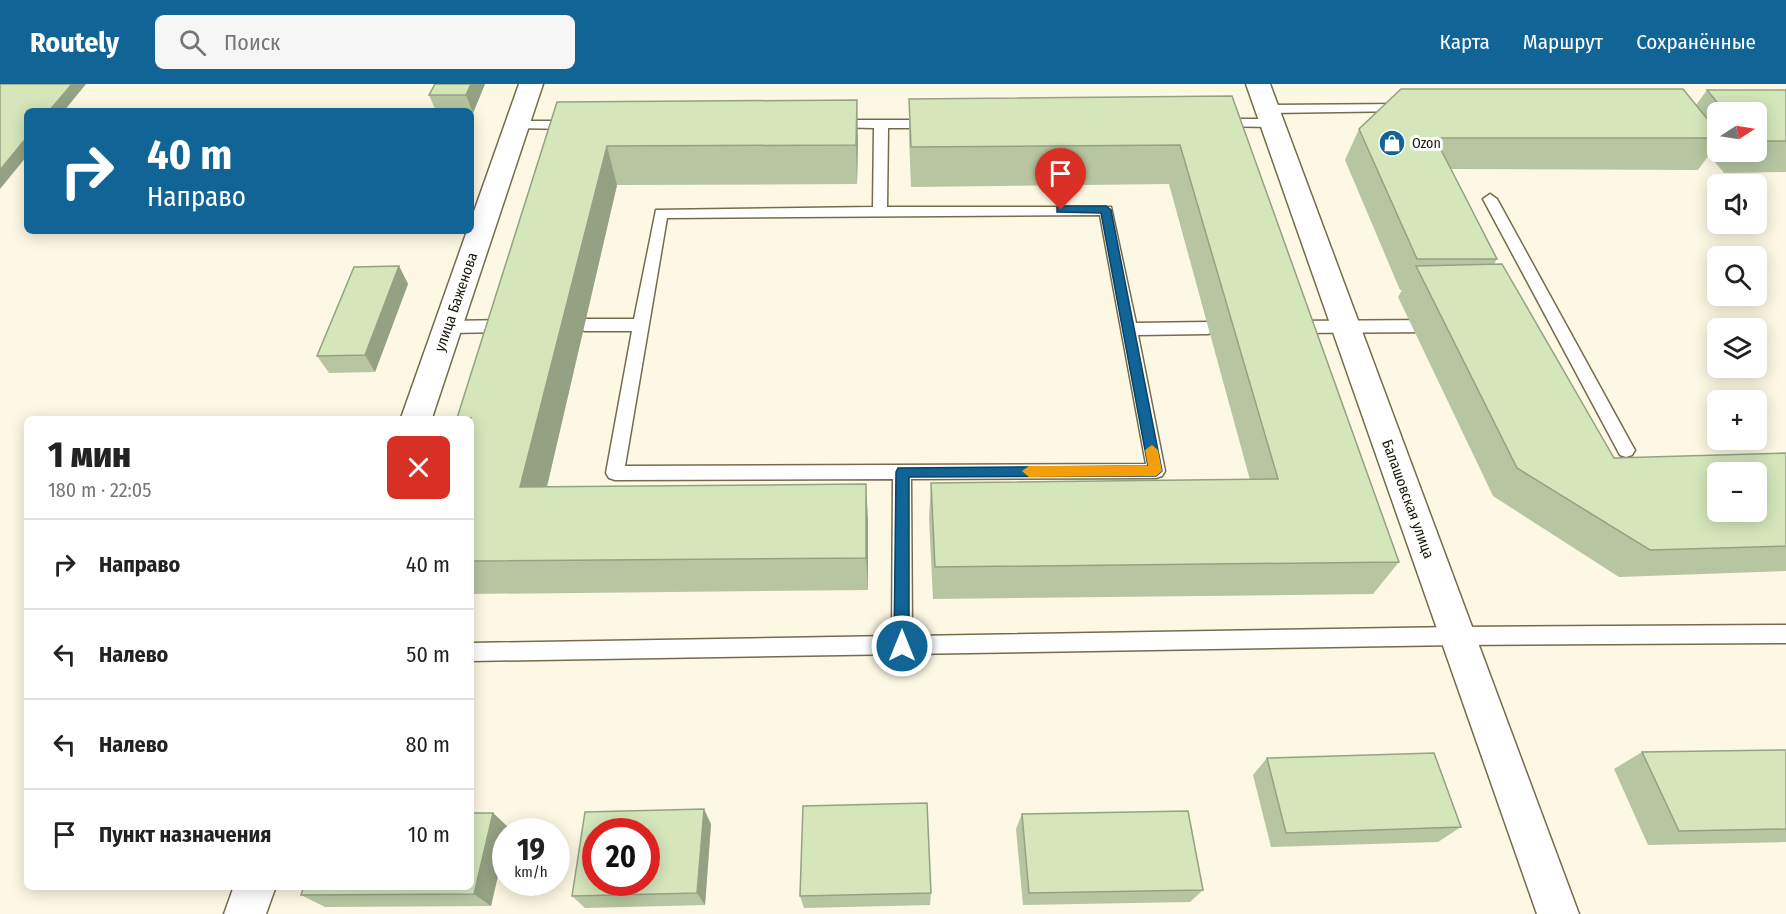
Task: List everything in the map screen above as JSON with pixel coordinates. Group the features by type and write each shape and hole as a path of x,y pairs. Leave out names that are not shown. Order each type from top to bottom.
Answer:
{"street":[{"name":"улица Баженова","path":"417,416 531,84"},
{"name":"Балашовская улица","path":"1265,105 1558,914"},
{"path":"245,914 254,890"}],"lane":[{"path":"1200,123 1265,105 1420,108"},
{"path":"516,125 587,124"},
{"path":"822,124 952,124"},
{"path":"880,211 881,124"},
{"path":"1490,199 1626,450"},
{"path":"1106,210 1156,471 615,473 661,213 880,211 1106,210"},
{"path":"585,325 641,325"},
{"path":"448,327 515,326"},
{"path":"1284,327 1452,326"},
{"path":"1535,326 1558,326"},
{"path":"1129,329 1208,328"},
{"path":"902,472 902,646"},
{"path":"474,652 1458,636 1786,634"}],"building":[{"path":"0,84 72,84 52,108 24,108 24,141 0,170"},
{"path":"435,84 471,84 466,95 429,95"},
{"path":"1401,89 1683,89 1707,118 1707,138 1435,138 1497,259 1417,259 1359,129"},
{"path":"1707,90 1786,90 1786,141 1767,141 1767,102 1717,102"},
{"path":"1232,96 1399,562 935,567 931,483 1278,479 1180,145 911,147 909,99"},
{"path":"857,100 856,145 607,146 520,487 866,484 866,558 474,561 474,416 458,416 557,102"},
{"path":"1502,264 1614,458 1786,453 1786,546 1650,550 1517,468 1416,266"},
{"path":"399,266 365,355 317,356 354,267"},
{"path":"1786,750 1786,829 1679,831 1642,752"},
{"path":"1434,753 1461,827 1286,833 1267,758"},
{"path":"927,803 931,893 800,896 803,806"},
{"path":"704,809 697,893 660,894 660,818 584,818 585,812"},
{"path":"1188,811 1203,890 1029,893 1022,814"},
{"path":"474,813 493,813 474,894 301,895 303,890 474,890"},
{"path":"582,831 582,896 572,896"}],"slow traffic":[{"path":"1029,471 1156,471 1152,450"}],"place":[{"name":"Ozon","path":"1392,143"}],"route":[{"path":"902,646 902,472 1156,471 1106,210 1061,210"}]}
